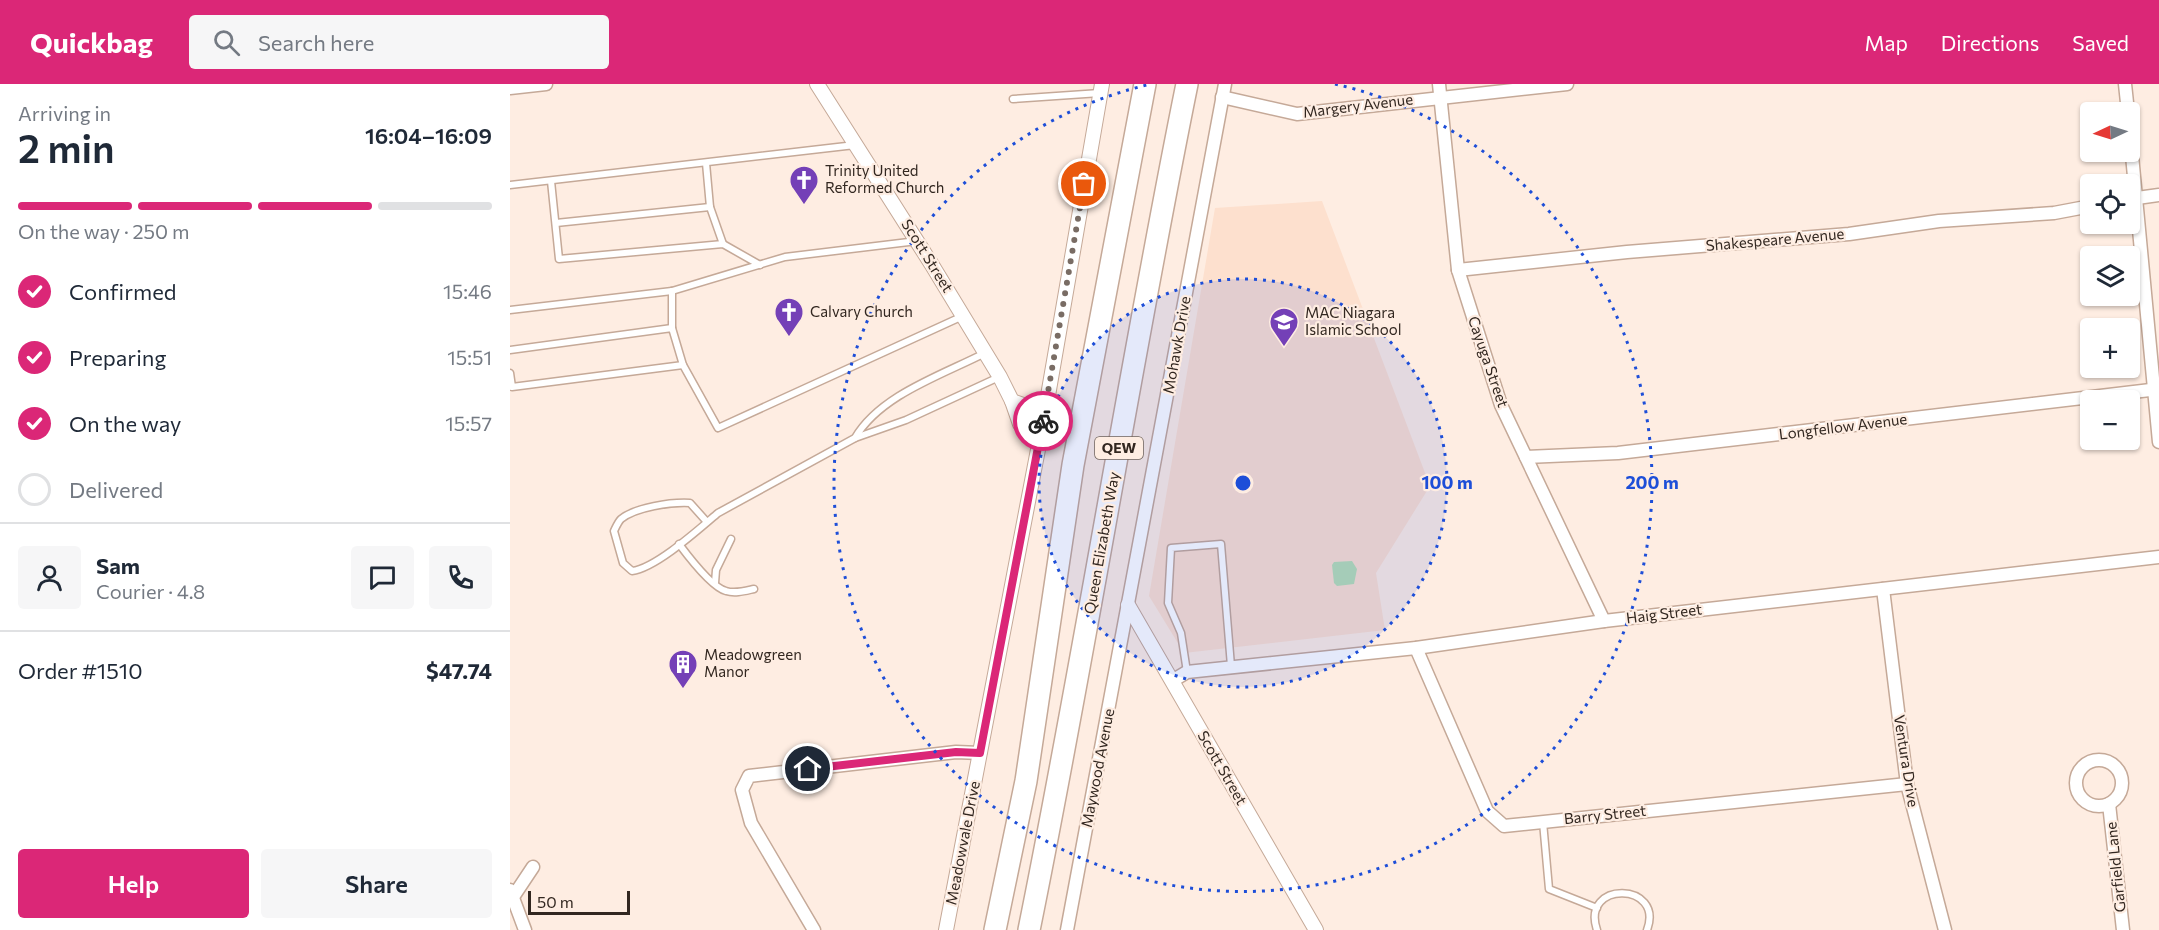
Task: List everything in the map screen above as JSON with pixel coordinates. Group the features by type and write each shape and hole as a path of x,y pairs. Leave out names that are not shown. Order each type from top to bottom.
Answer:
{"highway":[{"name":"QEW","path":"995,930 1026,781 1073,465 1145,84"},
{"name":"Queen Elizabeth Way","path":"1031,930 1186,84"}],"street":[{"path":"510,88 546,84"},
{"name":"Scott Street","path":"817,84 858,145 1000,377 1020,424 1039,444"},
{"name":"Mohawk Drive","path":"1128,605 1225,84"},
{"name":"Margery Avenue","path":"1222,97 1297,114 1439,90 1567,84"},
{"path":"2125,84 2127,102"},
{"name":"Meadowvale Drive","path":"946,930 1045,413 1101,88"},
{"name":"Cayuga Street","path":"1439,90 1458,270 1502,405 1604,621"},
{"path":"2140,197 2159,195"},
{"name":"Shakespeare Avenue","path":"1458,270 1627,252 1849,234 1939,221 2054,213 2080,208"},
{"path":"2137,234 2156,389 2159,442"},
{"name":"Longfellow Avenue","path":"1527,457 1618,453 2156,389"},
{"path":"1012,401 1045,413"},
{"name":"Haig Street","path":"1172,681 1187,672 1231,666 1416,648 1604,621 2159,557"},
{"name":"Ventura Drive","path":"1883,589 1907,784 1945,930"},
{"name":"Scott Street","path":"1128,605 1316,930"},
{"name":"Maywood Avenue","path":"1067,930 1128,605"},
{"name":"Barry Street","path":"1416,648 1487,811 1504,826 1907,784"},
{"path":"814,930 751,823 742,790 749,776 956,752 980,753"},
{"name":"Garfield Lane","path":"2109,804 2123,930"},
{"path":"525,930 511,895 533,867"}],"lane":[{"path":"1012,99 1101,88"},
{"path":"510,185 858,145"},
{"path":"706,162 710,207 723,244"},
{"path":"551,181 559,260 723,244 760,265"},
{"path":"556,222 710,207"},
{"path":"510,310 672,291 784,257 917,241"},
{"path":"672,291 672,328 683,365 718,428 963,316"},
{"path":"510,350 672,328"},
{"path":"855,438 863,425 886,404 985,353"},
{"path":"510,374 512,387 683,365"},
{"path":"707,522 690,503 676,502 631,513 620,520 614,531 623,563 632,571 642,570 679,544 707,522 718,513 855,438 906,420 1000,377"},
{"path":"715,583 717,570 731,539"},
{"path":"679,544 697,568 724,591 736,593 754,589"},
{"path":"1187,672 1180,633 1168,603 1171,548 1221,544 1231,666"},
{"path":"1543,822 1549,889 1597,908"},
{"path":"1597,930 1594,917 1597,908 1602,901 1617,892 1634,895 1641,900 1649,916 1647,930"}],"shaded area":[{"name":"MAC Niagara Islamic School","path":"1322,201 1430,486 1376,573 1385,630 1184,653 1149,596 1215,208"}],"green space":[{"path":"1352,561 1357,569 1354,584 1337,586 1334,583 1332,565 1334,562"}],"way so far":[{"path":"1043,421 1084,184"}],"place":[{"name":"Trinity United Reformed Church","path":"804,206"},
{"name":"Calvary Church","path":"789,338"},
{"name":"MAC Niagara Islamic School","path":"1284,348"},
{"name":"Meadowgreen Manor","path":"683,690"}],"route":[{"path":"808,769 956,752 980,753 1043,421"}]}
